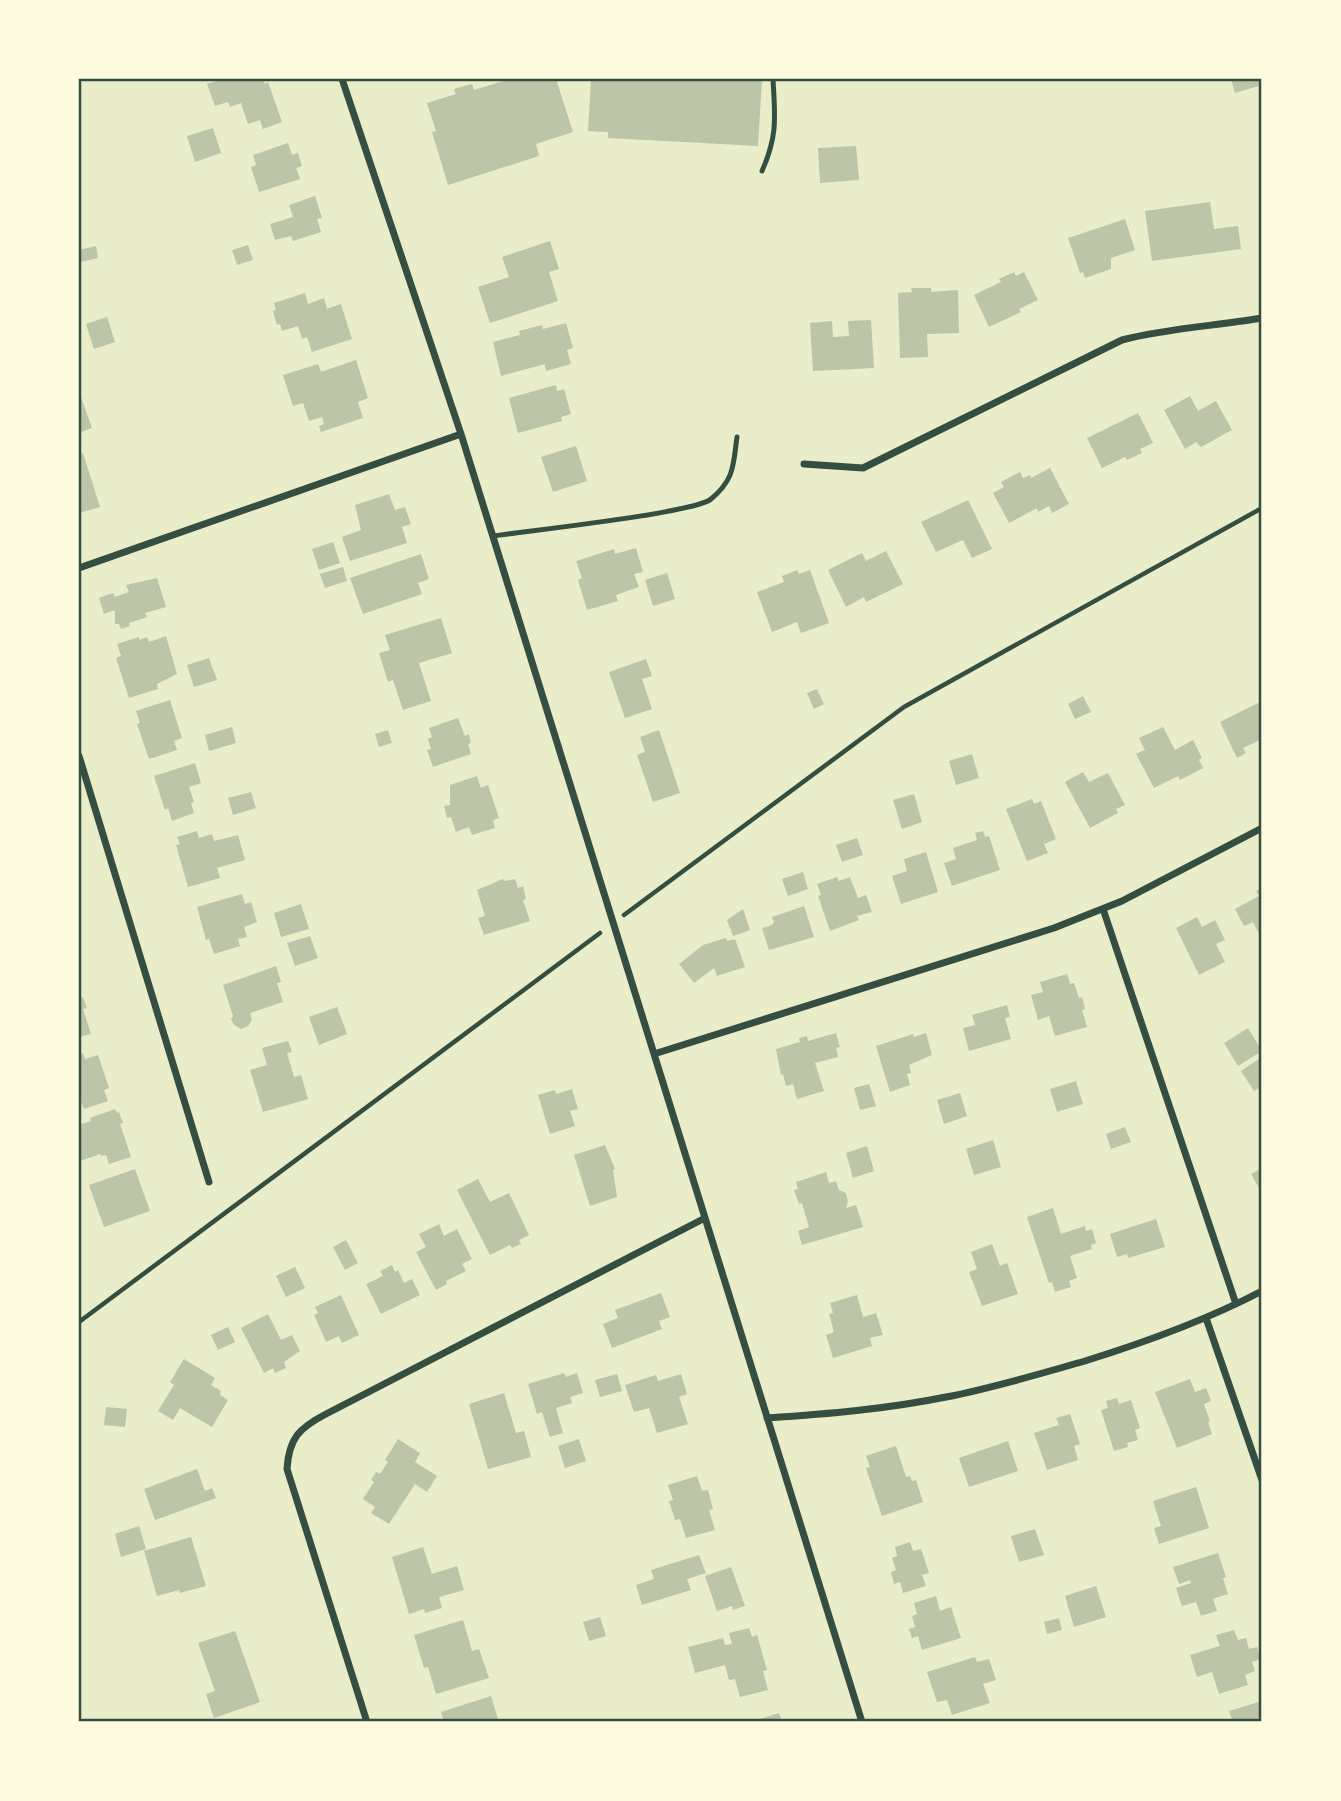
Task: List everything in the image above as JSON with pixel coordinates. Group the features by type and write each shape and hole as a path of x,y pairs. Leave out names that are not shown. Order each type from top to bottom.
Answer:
{"street":[{"path":"342,79 461,434 862,1722"},
{"path":"804,464 863,468 1122,340 1156,331 1262,318"},
{"path":"79,568 461,434"},
{"path":"79,756 209,1182"},
{"path":"654,1054 1054,928 1104,909 1262,828"},
{"path":"1104,909 1236,1304"},
{"path":"367,1722 287,1469 288,1452 295,1437 305,1425 319,1417 705,1218"},
{"path":"767,1418 869,1410 947,1397 1025,1378 1126,1348 1206,1318 1262,1291"},
{"path":"1206,1318 1262,1479"}],"lane":[{"path":"762,171 774,141 774,79"},
{"path":"493,536 672,510 709,501 731,477 737,437"}],"path":[{"path":"79,1322 904,706 1262,508"}],"building":[{"path":"222,79 263,79 265,84 268,82 282,122 263,129 260,120 248,124 241,103 230,107 228,102 215,106 207,84"},
{"path":"510,79 556,79 573,132 536,144 539,156 448,185 432,132 436,131 427,103 456,94 454,89 472,84 474,90"},
{"path":"591,79 762,79 758,146 608,138 608,132 588,131"},
{"path":"1231,79 1262,79 1262,85 1235,93"},
{"path":"213,128 221,153 195,162 187,136"},
{"path":"288,143 292,155 298,153 302,166 296,168 300,179 259,192 251,167 256,165 253,155"},
{"path":"856,146 859,180 820,183 818,148"},
{"path":"315,196 322,218 317,219 321,232 293,241 291,236 275,240 270,224 293,217 289,205"},
{"path":"1210,202 1214,229 1238,226 1241,249 1152,261 1145,211"},
{"path":"1125,219 1135,250 1111,258 1111,269 1085,278 1083,272 1080,273 1068,238"},
{"path":"550,241 559,269 549,272 558,301 490,323 478,287 509,277 502,257"},
{"path":"248,245 253,260 237,265 232,250"},
{"path":"96,246 98,258 80,262 79,250"},
{"path":"1014,272 1016,276 1024,272 1038,300 1019,309 1021,312 989,327 974,295 1001,282 999,279"},
{"path":"911,288 931,288 931,292 958,290 959,333 927,334 928,357 900,358 898,293 912,292"},
{"path":"305,293 308,304 324,298 327,309 341,304 352,339 312,352 307,337 302,339 298,326 282,331 273,311 276,310 274,303"},
{"path":"107,317 115,342 94,349 86,324"},
{"path":"871,320 874,368 813,371 810,323 832,321 833,337 849,336 848,321"},
{"path":"566,323 573,348 567,350 571,364 546,371 545,364 501,376 493,342 520,335 519,331 542,325 543,329"},
{"path":"356,360 368,398 358,402 363,418 321,432 319,426 324,424 322,417 309,421 303,403 293,406 283,375 318,364 321,372"},
{"path":"556,385 557,391 564,389 571,414 561,417 562,421 518,433 509,398"},
{"path":"79,392 92,428 79,433"},
{"path":"1190,396 1198,411 1216,401 1232,430 1201,447 1196,442 1185,449 1164,410"},
{"path":"1138,413 1153,443 1140,449 1142,453 1127,460 1125,457 1102,468 1087,438"},
{"path":"576,446 587,481 553,492 541,457"},
{"path":"83,453 100,507 79,513 79,454"},
{"path":"1050,468 1069,504 1052,513 1049,506 1038,512 1037,508 1009,523 993,493 1004,487 1001,482 1020,472 1023,478 1030,475 1031,478"},
{"path":"389,494 395,510 405,507 411,524 402,527 407,543 350,561 342,537 361,530 355,505"},
{"path":"968,500 992,549 972,558 963,540 936,552 921,522"},
{"path":"333,542 340,563 319,570 312,549"},
{"path":"636,548 643,572 634,574 639,587 616,595 618,601 587,610 578,580 582,578 576,561 614,549 615,554"},
{"path":"886,551 903,584 866,602 864,597 846,607 828,570 862,553 866,561"},
{"path":"421,554 429,579 418,583 422,594 363,614 350,578"},
{"path":"343,567 347,581 325,588 320,574"},
{"path":"797,570 799,574 810,570 829,623 801,633 797,622 772,632 757,592 784,582 782,576"},
{"path":"667,573 675,599 653,606 645,580"},
{"path":"157,578 166,607 145,613 147,617 121,629 119,624 115,624 115,610 104,614 99,598 113,593 115,597 129,592 126,585"},
{"path":"441,618 452,653 419,663 431,701 403,710 393,680 388,682 379,653 390,650 385,635"},
{"path":"166,636 177,674 157,684 158,689 129,698 116,658 121,656 117,644 139,637 139,640 147,637 149,642"},
{"path":"209,658 217,680 194,687 187,665"},
{"path":"646,659 652,676 642,679 652,709 625,718 609,672"},
{"path":"817,689 824,704 814,709 807,693"},
{"path":"1083,696 1091,712 1075,719 1068,704"},
{"path":"170,700 182,738 174,741 177,750 149,759 137,724 140,723 136,711"},
{"path":"1260,702 1262,739 1243,748 1246,753 1237,758 1220,722"},
{"path":"458,718 465,736 469,734 471,754 433,767 427,750 431,749 428,739 432,737 429,728"},
{"path":"232,727 236,743 209,751 205,735"},
{"path":"1163,727 1175,750 1193,740 1202,758 1199,760 1203,768 1180,780 1178,776 1154,788 1136,754 1145,750 1139,738"},
{"path":"388,730 392,743 379,747 375,734"},
{"path":"659,730 680,793 653,802 637,755 645,752 640,737"},
{"path":"972,754 979,778 956,785 949,761"},
{"path":"195,763 201,783 189,787 194,813 172,821 168,808 165,810 154,776"},
{"path":"1083,772 1089,782 1108,773 1125,805 1116,809 1118,813 1090,828 1065,782"},
{"path":"477,776 481,788 488,785 499,818 493,820 495,828 472,835 469,827 456,832 451,817 447,818 444,806 450,805 450,785"},
{"path":"251,792 256,808 233,815 228,798"},
{"path":"914,794 922,822 902,829 893,800"},
{"path":"1032,799 1034,804 1041,801 1056,839 1044,844 1048,853 1027,861 1006,809"},
{"path":"197,831 199,838 212,834 214,841 238,835 245,860 217,868 220,878 188,887 176,845 180,844 177,837"},
{"path":"983,831 985,837 989,836 1000,870 952,886 944,863 956,859 953,848 977,840 975,833"},
{"path":"857,838 863,855 842,862 836,845"},
{"path":"926,852 938,892 901,904 892,876 907,871 904,859"},
{"path":"803,872 808,889 788,896 782,879"},
{"path":"837,877 839,881 850,877 858,898 866,895 872,912 857,916 859,920 830,931 818,896 821,895 817,884"},
{"path":"503,879 515,879 518,888 523,886 526,899 523,900 530,921 484,935 478,918 485,916 477,890"},
{"path":"1262,888 1262,940 1253,922 1244,926 1235,909 1259,896 1256,891"},
{"path":"242,894 245,904 251,902 257,922 244,927 247,937 238,939 240,946 214,954 209,939 206,940 197,907"},
{"path":"301,904 309,929 281,937 274,913"},
{"path":"804,906 814,937 769,950 762,928 772,925 772,917"},
{"path":"743,909 750,930 733,936 727,920"},
{"path":"1197,917 1202,927 1215,920 1225,940 1216,944 1225,962 1199,975 1176,928"},
{"path":"310,936 318,958 295,966 287,943"},
{"path":"726,938 727,941 735,939 745,967 717,976 714,968 694,983 679,964 703,945"},
{"path":"276,966 281,982 277,983 283,1002 250,1013 252,1020 248,1026 241,1029 234,1025 223,985"},
{"path":"1067,974 1070,984 1074,983 1079,998 1082,997 1085,1009 1082,1010 1087,1027 1055,1036 1049,1016 1038,1020 1031,995 1043,992 1040,982"},
{"path":"83,997 87,1008 83,1009 91,1034 79,1037 79,999"},
{"path":"1007,1005 1010,1017 1005,1018 1011,1039 969,1051 963,1028 975,1025 972,1015"},
{"path":"337,1007 347,1034 319,1045 309,1017"},
{"path":"1248,1028 1262,1051 1238,1066 1224,1043"},
{"path":"836,1033 840,1047 836,1048 838,1057 815,1063 824,1091 797,1099 793,1084 786,1086 783,1074 781,1075 776,1049 800,1042 799,1038 807,1036 808,1041"},
{"path":"926,1033 932,1055 909,1065 911,1073 907,1074 910,1085 890,1092 876,1046 913,1034 914,1037"},
{"path":"288,1041 292,1052 287,1053 294,1077 301,1075 308,1099 263,1112 250,1070 267,1065 262,1048"},
{"path":"83,1053 85,1059 98,1055 109,1088 104,1090 108,1101 84,1109 79,1098 79,1055"},
{"path":"1262,1057 1262,1086 1254,1091 1241,1071"},
{"path":"1076,1081 1083,1104 1057,1112 1050,1089"},
{"path":"869,1084 876,1106 860,1110 854,1088"},
{"path":"572,1089 578,1109 570,1111 575,1126 550,1134 538,1095 555,1090 556,1094"},
{"path":"960,1093 967,1116 944,1124 937,1100"},
{"path":"115,1109 123,1123 120,1124 131,1157 109,1164 106,1155 100,1154 80,1161 79,1125"},
{"path":"1125,1127 1131,1142 1111,1149 1106,1134"},
{"path":"993,1140 1001,1167 974,1175 966,1149"},
{"path":"605,1145 615,1169 617,1197 590,1206 574,1155"},
{"path":"867,1146 874,1171 853,1178 846,1153"},
{"path":"1262,1168 1262,1194 1251,1174"},
{"path":"135,1169 150,1211 104,1227 89,1185"},
{"path":"826,1172 829,1183 836,1181 839,1190 846,1193 846,1208 856,1205 863,1227 802,1245 798,1231 809,1227 802,1203 799,1204 794,1190 798,1189 796,1182"},
{"path":"478,1179 490,1202 509,1193 529,1235 519,1240 521,1244 512,1248 510,1245 490,1255 457,1190"},
{"path":"1053,1208 1061,1234 1085,1226 1086,1231 1092,1229 1096,1243 1091,1245 1092,1249 1070,1256 1077,1278 1069,1281 1071,1287 1055,1292 1052,1282 1049,1283 1027,1217"},
{"path":"1156,1219 1165,1247 1128,1258 1127,1254 1117,1257 1110,1234"},
{"path":"439,1224 444,1236 457,1229 472,1259 462,1264 466,1271 446,1281 447,1284 436,1290 416,1252 426,1247 419,1234"},
{"path":"346,1240 358,1263 345,1270 333,1247"},
{"path":"992,1244 1000,1266 1007,1263 1018,1294 982,1306 969,1272 977,1269 971,1252"},
{"path":"392,1265 395,1272 398,1270 404,1283 412,1279 420,1295 381,1314 366,1284 383,1276 380,1271"},
{"path":"295,1267 305,1288 286,1297 276,1276"},
{"path":"661,1293 670,1317 659,1321 662,1329 612,1348 603,1324 618,1318 615,1310"},
{"path":"341,1295 359,1335 342,1343 339,1336 326,1342 314,1315 318,1313 315,1307"},
{"path":"857,1295 863,1317 876,1313 883,1335 870,1338 872,1346 833,1358 826,1335 834,1332 829,1314 833,1313 830,1303"},
{"path":"268,1314 281,1340 292,1335 300,1351 284,1362 286,1368 275,1373 273,1368 264,1373 241,1328"},
{"path":"228,1327 235,1342 218,1350 211,1335"},
{"path":"184,1359 215,1378 211,1385 221,1391 220,1395 228,1400 212,1427 180,1408 173,1420 158,1411 174,1385 170,1382"},
{"path":"564,1373 566,1377 577,1373 583,1393 570,1397 572,1403 556,1408 563,1433 550,1437 542,1412 537,1414 528,1384"},
{"path":"617,1374 622,1391 600,1397 595,1380"},
{"path":"681,1374 687,1394 679,1397 688,1424 657,1433 649,1408 634,1412 625,1385 656,1375 658,1381"},
{"path":"1190,1379 1195,1392 1206,1388 1211,1401 1204,1404 1212,1434 1177,1448 1155,1392"},
{"path":"504,1393 516,1433 524,1431 531,1457 488,1469 469,1404"},
{"path":"1117,1398 1119,1404 1131,1400 1140,1428 1135,1430 1138,1440 1127,1443 1128,1447 1114,1451 1101,1410 1108,1408 1106,1401"},
{"path":"106,1407 127,1409 125,1427 104,1425"},
{"path":"1070,1414 1080,1444 1074,1446 1078,1460 1047,1470 1034,1433 1059,1425 1056,1418"},
{"path":"398,1439 420,1453 415,1462 437,1476 427,1492 415,1484 389,1524 371,1513 375,1507 363,1499 374,1482 371,1480 376,1472 380,1474 388,1462 385,1460"},
{"path":"579,1439 586,1461 565,1468 558,1446"},
{"path":"1008,1441 1018,1471 969,1487 959,1458"},
{"path":"896,1446 906,1477 910,1476 912,1481 916,1480 923,1502 882,1516 866,1468 870,1467 866,1456"},
{"path":"197,1469 205,1491 212,1488 216,1498 155,1520 144,1489"},
{"path":"697,1476 702,1491 708,1490 713,1509 709,1510 715,1530 686,1538 680,1519 675,1520 669,1501 673,1500 668,1485"},
{"path":"1196,1487 1209,1528 1159,1544 1154,1528 1161,1526 1153,1501"},
{"path":"139,1526 146,1549 121,1557 115,1534"},
{"path":"1035,1529 1044,1555 1019,1562 1011,1536"},
{"path":"191,1537 206,1586 157,1596 144,1551"},
{"path":"910,1542 913,1551 921,1549 929,1573 922,1575 926,1586 903,1593 900,1582 894,1584 891,1572 896,1570 892,1558 897,1556 895,1547"},
{"path":"423,1547 432,1574 457,1566 464,1590 439,1597 442,1608 425,1613 424,1609 409,1614 392,1557"},
{"path":"1218,1553 1228,1594 1213,1599 1217,1611 1201,1616 1196,1602 1182,1606 1176,1588 1191,1583 1190,1580 1179,1584 1173,1567"},
{"path":"699,1555 706,1573 687,1579 691,1590 642,1605 636,1585 654,1579 651,1570"},
{"path":"731,1567 745,1606 733,1610 732,1606 717,1611 705,1576"},
{"path":"1096,1586 1106,1617 1074,1627 1065,1596"},
{"path":"936,1596 940,1611 951,1607 961,1638 922,1650 918,1636 912,1638 909,1629 915,1627 912,1616 917,1614 914,1603"},
{"path":"600,1617 606,1636 589,1641 583,1622"},
{"path":"1059,1618 1062,1630 1047,1634 1044,1622"},
{"path":"463,1620 472,1651 479,1649 489,1678 436,1694 428,1667 424,1668 414,1635"},
{"path":"749,1628 752,1637 757,1635 767,1670 763,1671 768,1690 740,1697 735,1679 729,1680 725,1665 695,1673 688,1647 723,1638 725,1645 732,1644 729,1633"},
{"path":"1234,1630 1238,1640 1246,1638 1249,1649 1257,1647 1261,1659 1252,1662 1255,1671 1245,1675 1248,1685 1219,1694 1212,1672 1197,1677 1190,1655 1220,1646 1216,1635"},
{"path":"235,1631 260,1702 214,1718 206,1694 215,1691 198,1643"},
{"path":"975,1657 977,1662 989,1659 996,1680 983,1684 990,1703 952,1715 947,1700 937,1702 927,1672"},
{"path":"491,1696 499,1722 444,1722 441,1712"},
{"path":"1262,1701 1262,1722 1233,1722 1229,1711"},
{"path":"779,1713 782,1722 751,1722"}]}
